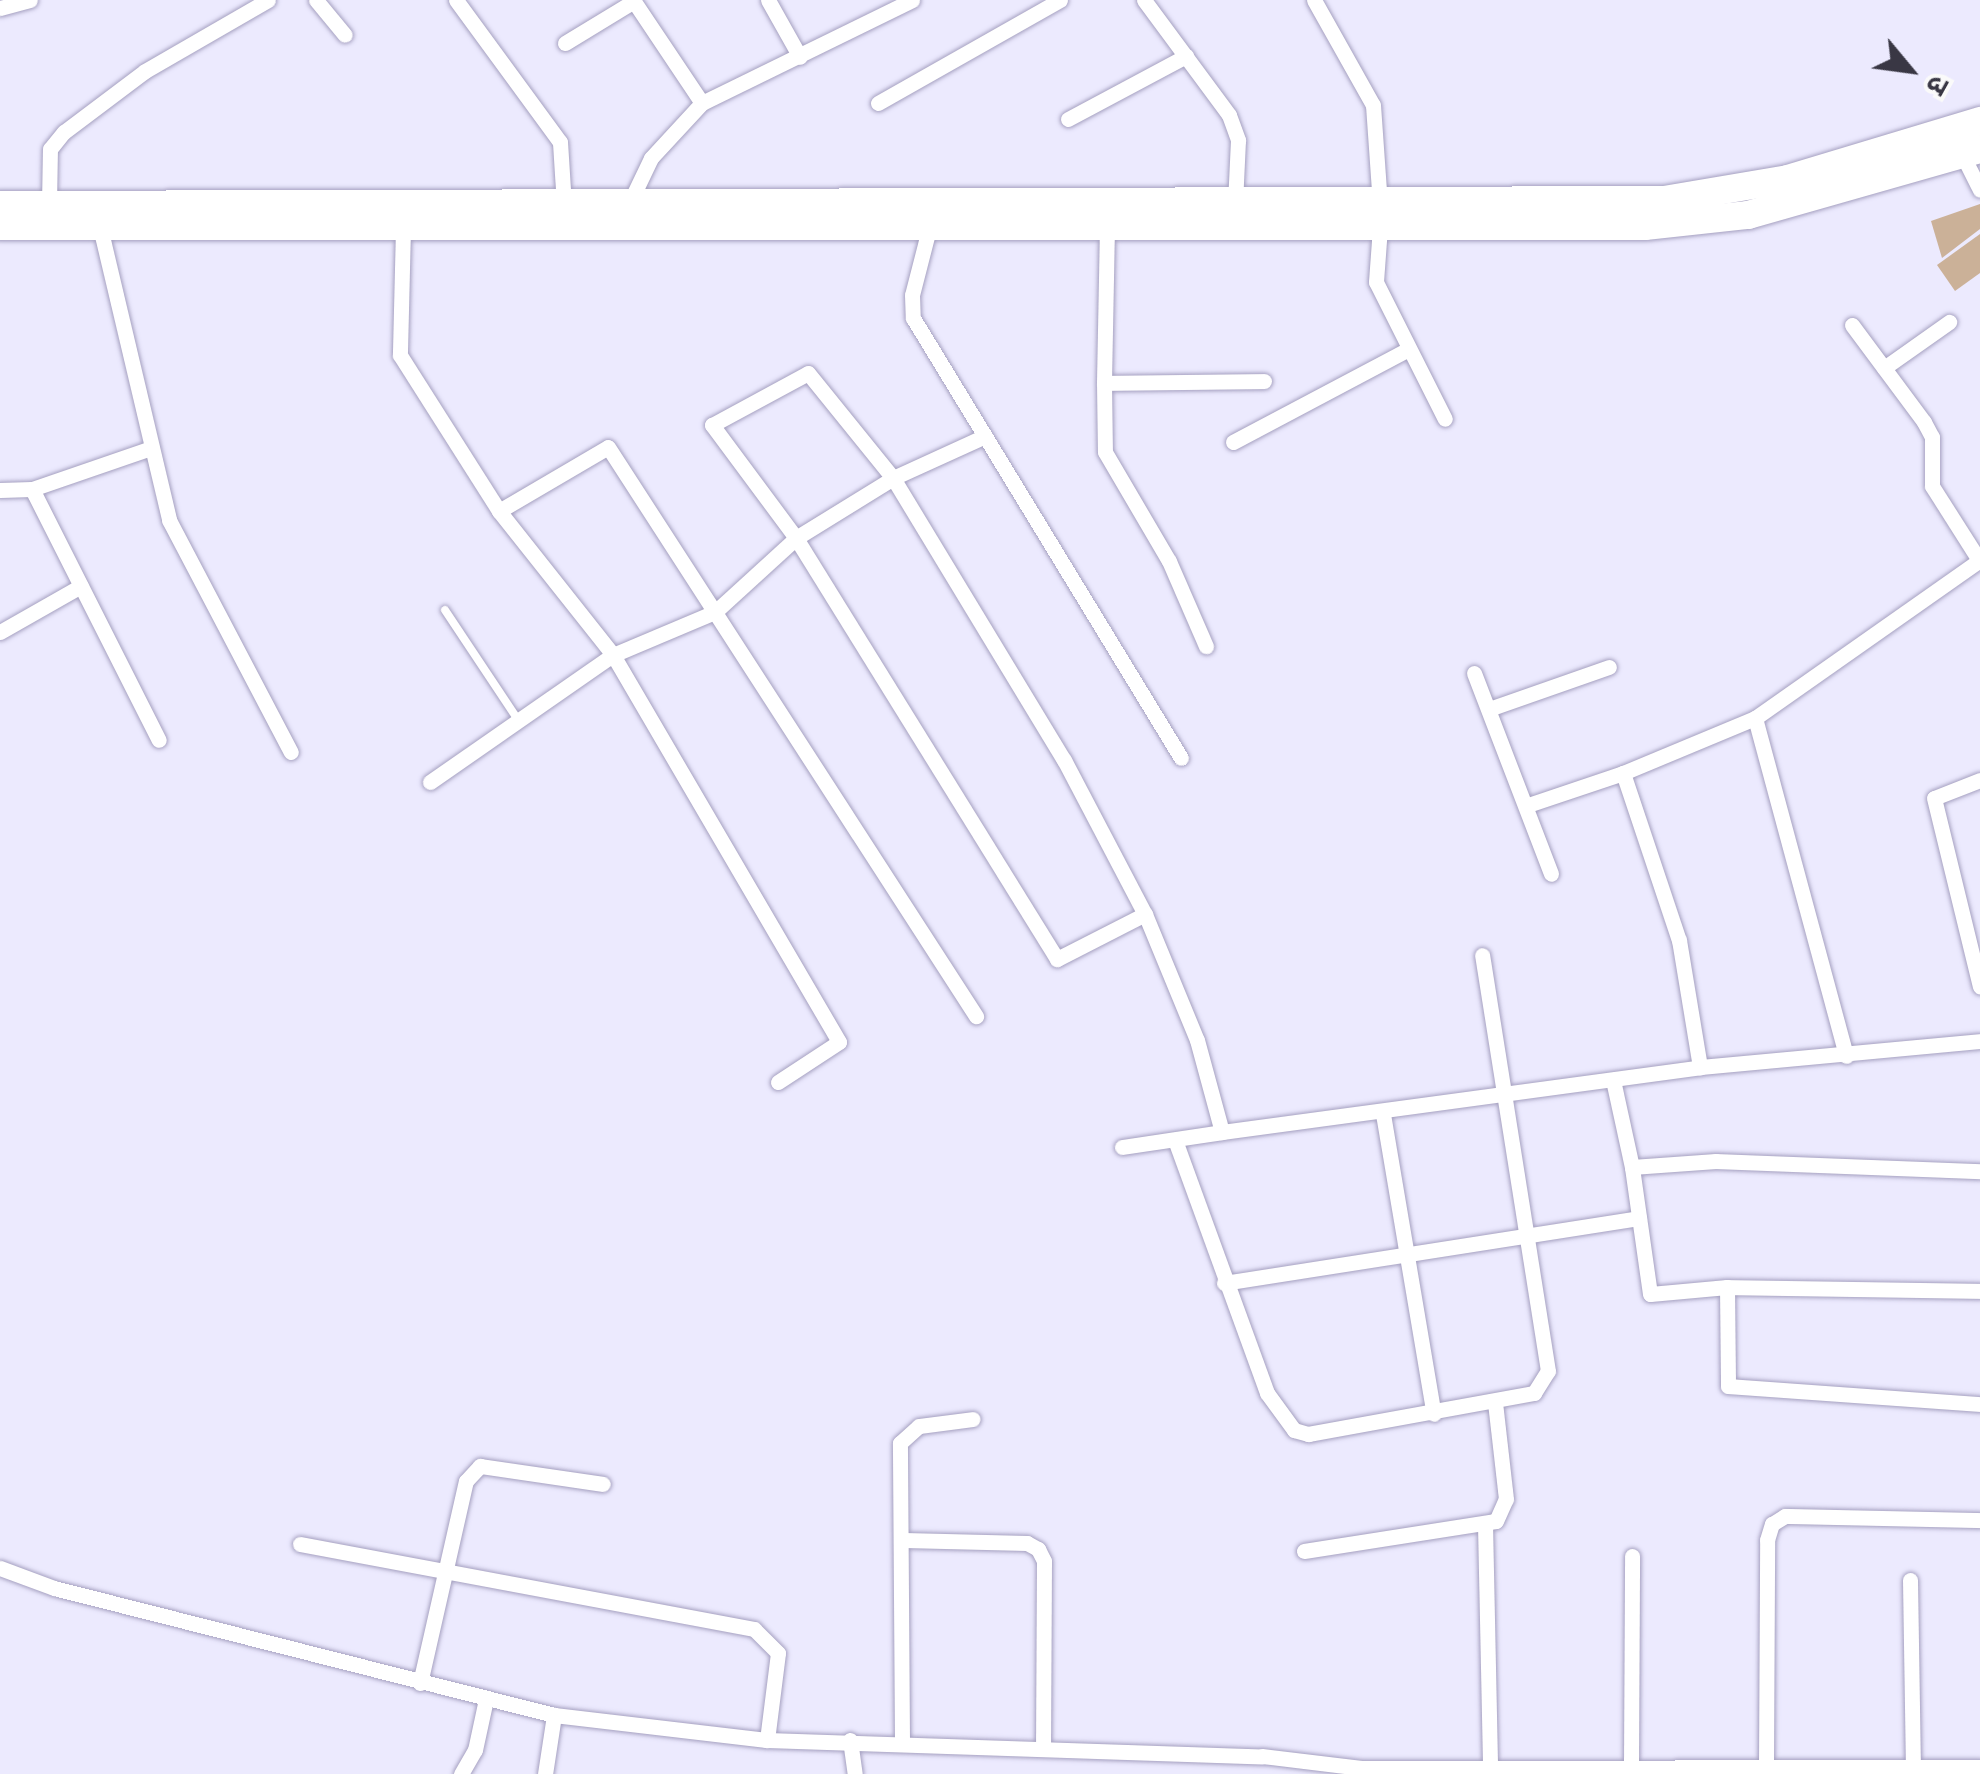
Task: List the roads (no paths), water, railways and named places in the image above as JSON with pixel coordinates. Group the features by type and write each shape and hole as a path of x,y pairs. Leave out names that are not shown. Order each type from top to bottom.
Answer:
{"highway":[{"path":"0,226 1107,226 1380,215 1728,193 1980,120"},
{"path":"0,205 1235,204 1380,215 1696,222 1825,196 1971,151"}],"street":[{"path":"0,8 30,0"},
{"path":"49,204 50,149 64,132 145,71 268,0"},
{"path":"316,0 345,35"},
{"path":"456,0 560,142 564,206"},
{"path":"768,0 800,58"},
{"path":"628,206 651,158 702,103 800,58 883,7 912,0"},
{"path":"878,103 1060,0"},
{"path":"1144,0 1229,115 1238,140 1235,204"},
{"path":"1314,0 1373,105 1380,215 1376,282 1445,420"},
{"path":"565,43 633,1 702,103"},
{"path":"1068,119 1186,56"},
{"path":"1971,151 1980,190"},
{"path":"930,226 912,295 913,318 1181,758"},
{"path":"1107,226 1105,452 1169,561 1206,646"},
{"path":"100,227 169,520 291,752"},
{"path":"403,228 400,355 499,511 613,654 839,1042 778,1082"},
{"path":"1884,368 1949,322"},
{"path":"1528,805 1623,773 1755,718 1980,560 1932,486 1932,437 1852,325"},
{"path":"1234,442 1410,348"},
{"path":"1144,914 1057,959 796,538 712,424 808,373 892,478 1064,760 1144,914 1197,1040 1222,1132"},
{"path":"1104,383 1264,381"},
{"path":"430,782 613,654 714,612 796,538 892,478 985,436"},
{"path":"499,511 608,447 976,1016"},
{"path":"0,490 32,489 152,448"},
{"path":"32,489 159,740"},
{"path":"0,632 81,586"},
{"path":"1489,710 1609,667"},
{"path":"1474,673 1552,874"},
{"path":"1755,718 1846,1056"},
{"path":"1623,773 1680,940 1700,1068"},
{"path":"1980,780 1934,798 1980,986"},
{"path":"1175,1140 1267,1393 1294,1430 1308,1434 1534,1394 1548,1371 1482,955"},
{"path":"1122,1147 1700,1068 1980,1040"},
{"path":"1613,1080 1632,1167 1650,1294 1727,1287 1980,1291"},
{"path":"1383,1114 1434,1414"},
{"path":"1632,1167 1716,1161 1980,1170"},
{"path":"1224,1282 1406,1253 1528,1240 1640,1218"},
{"path":"1727,1287 1728,1386 1980,1404"},
{"path":"1304,1551 1496,1521 1506,1499 1495,1403"},
{"path":"902,1740 904,1540 900,1442 919,1426 973,1419"},
{"path":"420,1683 466,1481 480,1466 603,1484"},
{"path":"1766,1764 1767,1540 1772,1524 1785,1516 1980,1520"},
{"path":"1485,1524 1490,1767"},
{"path":"904,1540 1026,1543 1038,1549 1044,1560 1043,1746"},
{"path":"300,1544 754,1629 778,1653 768,1740"},
{"path":"1631,1764 1632,1556"},
{"path":"0,1568 54,1588 554,1715 768,1740 902,1740 1262,1756 1361,1768 1631,1764 1980,1767"},
{"path":"1910,1580 1913,1767"},
{"path":"461,1774 475,1750 486,1698"},
{"path":"545,1774 554,1715"},
{"path":"850,1740 854,1774"}],"lane":[{"path":"445,610 518,720"}]}
